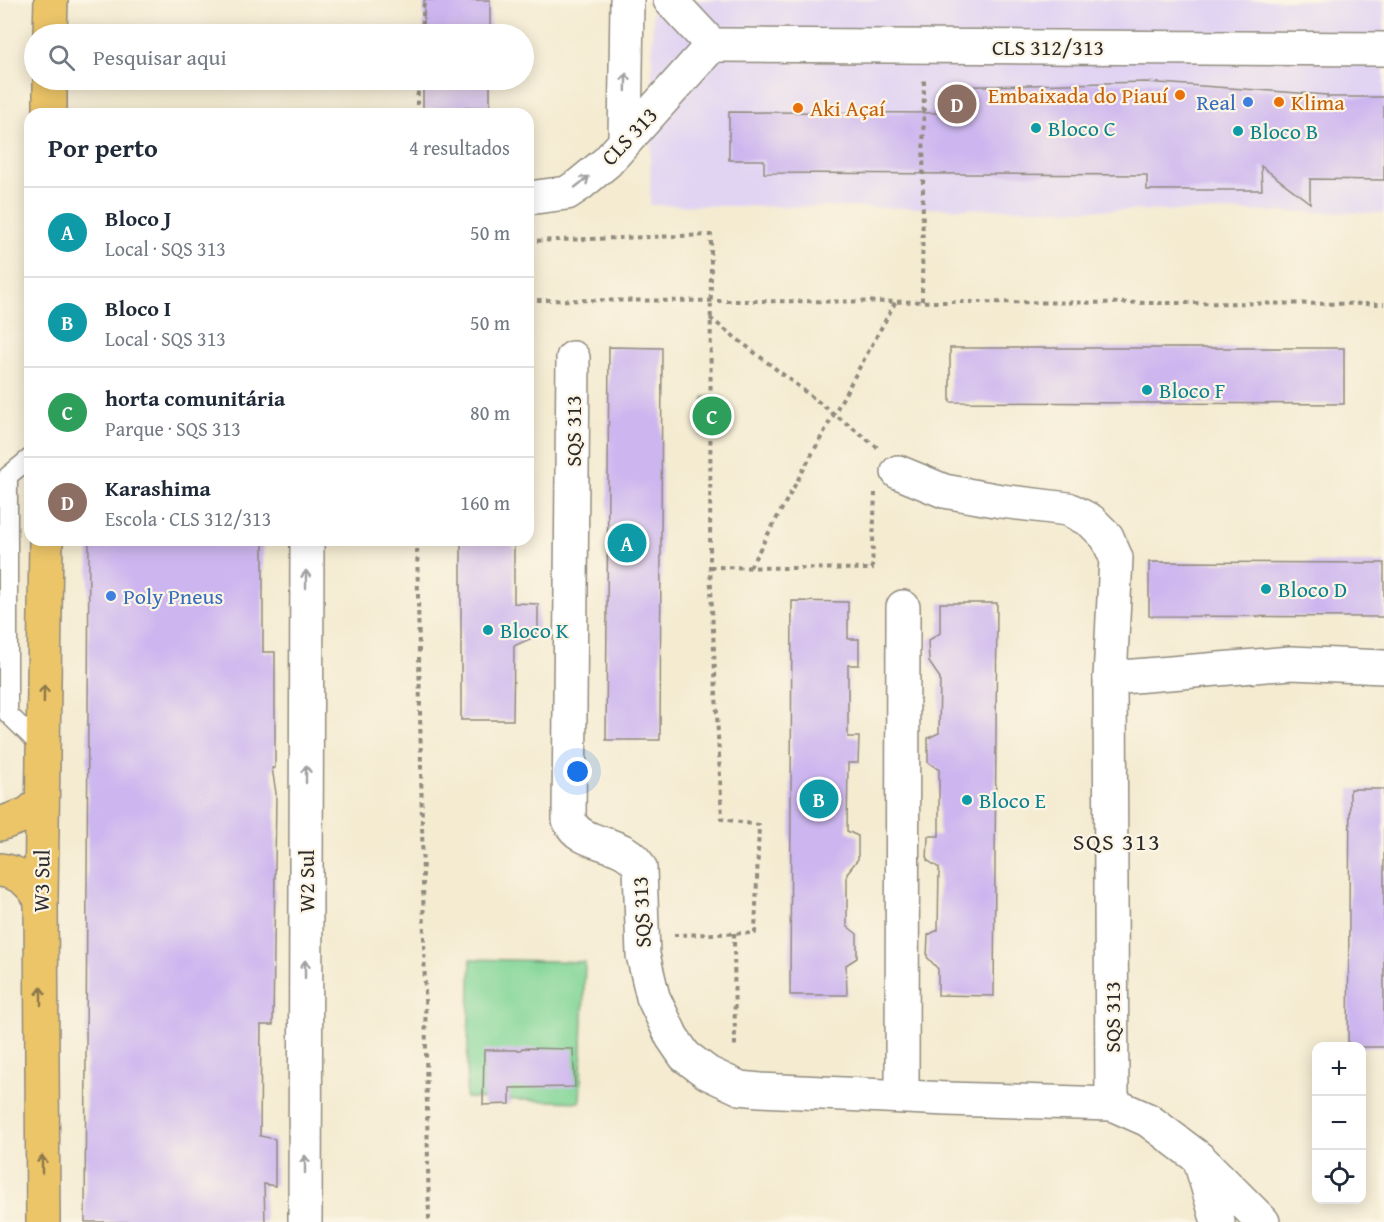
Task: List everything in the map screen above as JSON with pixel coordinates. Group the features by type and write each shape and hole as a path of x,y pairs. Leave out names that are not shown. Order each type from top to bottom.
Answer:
{"main road":[{"path":"50,24 51,0"},
{"path":"50,90 50,108"},
{"name":"W3 Sul","path":"43,1222 41,900 46,546"},
{"path":"0,824 28,814 42,802"},
{"path":"0,870 22,877 33,885 41,900"}],"street":[{"path":"625,141 627,0"},
{"path":"670,0 712,45"},
{"name":"CLS 313","path":"534,197 567,193 607,162 712,45"},
{"name":"CLS 312/313","path":"712,45 1384,49"},
{"name":"SQS 313","path":"573,358 569,820 580,834 627,852 640,868 644,955 653,997 672,1037 686,1056 708,1073 735,1086 760,1090 947,1100 1112,1104 1148,1120 1200,1159 1263,1222"},
{"name":"SQS 313","path":"883,474 944,491 1068,509 1091,521 1107,537 1116,558 1110,678 1112,1104"},
{"name":"W2 Sul","path":"305,1222 307,546"},
{"path":"902,1096 903,607"},
{"path":"1110,678 1291,663 1384,667"},
{"path":"1200,1159 1218,1222"}],"lane":[{"path":"24,463 8,476 8,714 43,748"}],"path":[{"path":"423,24 424,0"},
{"path":"922,301 924,47"},
{"path":"417,108 418,90"},
{"path":"534,241 711,236 710,567 722,819 759,825 755,933 643,936"},
{"path":"534,300 1384,304"},
{"path":"750,567 896,301"},
{"path":"710,318 834,412 877,448 883,474 872,569 710,567"},
{"path":"417,546 429,1222"},
{"path":"734,933 735,1086"}],"shaded area":[{"path":"653,0 1384,0 1384,213 650,205"}],"green space":[{"path":"704,397 723,398 721,435 702,434"},
{"path":"471,959 585,962 580,1102 466,1098"}],"building":[{"path":"424,0 490,0 490,24 424,24"},
{"path":"1145,82 1327,95 1327,97 1384,97 1384,180 1310,179 1310,203 1261,166 1262,190 1147,190 1147,175 764,173 764,160 729,160 729,112 945,113 945,87"},
{"path":"423,90 490,90 490,107 423,108"},
{"path":"609,347 662,348 660,740 606,740"},
{"name":"Bloco F","path":"950,348 1344,348 1344,404 950,402"},
{"path":"89,546 263,546 263,652 275,652 275,768 272,768 276,793 273,1025 261,1025 260,1136 275,1139 275,1186 264,1184 265,1222 85,1222"},
{"name":"Bloco K","path":"461,546 514,546 514,603 538,604 538,631 534,637 514,646 513,720 461,720"},
{"name":"Bloco D","path":"1149,562 1384,563 1384,617 1149,616"},
{"path":"792,601 848,602 848,639 859,639 859,665 848,665 848,737 859,737 858,763 848,763 847,831 858,836 858,859 847,873 847,926 857,934 857,958 846,965 847,995 790,995"},
{"name":"Bloco E","path":"940,603 997,603 994,996 938,995 938,969 927,957 928,935 938,930 939,868 927,860 928,836 939,836 939,770 928,762 928,738 939,733 940,678 929,662 928,641 940,633"},
{"path":"1350,789 1384,789 1384,1047 1366,1047 1366,1042 1348,1042"},
{"path":"522,1048 573,1049 575,1087 510,1088 510,1104 483,1105 484,1050 521,1050"}],"place":[{"name":"Embaixada do Piauí","path":"1180,95"},
{"name":"Real","path":"1248,102"},
{"name":"Klima","path":"1279,102"},
{"name":"Karashima","path":"957,104"},
{"name":"Aki Açaí","path":"798,108"},
{"name":"Bloco C","path":"1036,128"},
{"name":"Bloco B","path":"1238,131"},
{"name":"Bloco F","path":"1147,390"},
{"name":"horta comunitária","path":"712,416"},
{"name":"Bloco J","path":"627,543"},
{"name":"Bloco D","path":"1266,589"},
{"name":"Poly Pneus","path":"111,596"},
{"name":"Bloco K","path":"488,630"},
{"name":"Bloco I","path":"819,799"},
{"name":"Bloco E","path":"967,800"}],"district":[{"name":"SQS 313","path":"1117,841"}]}
